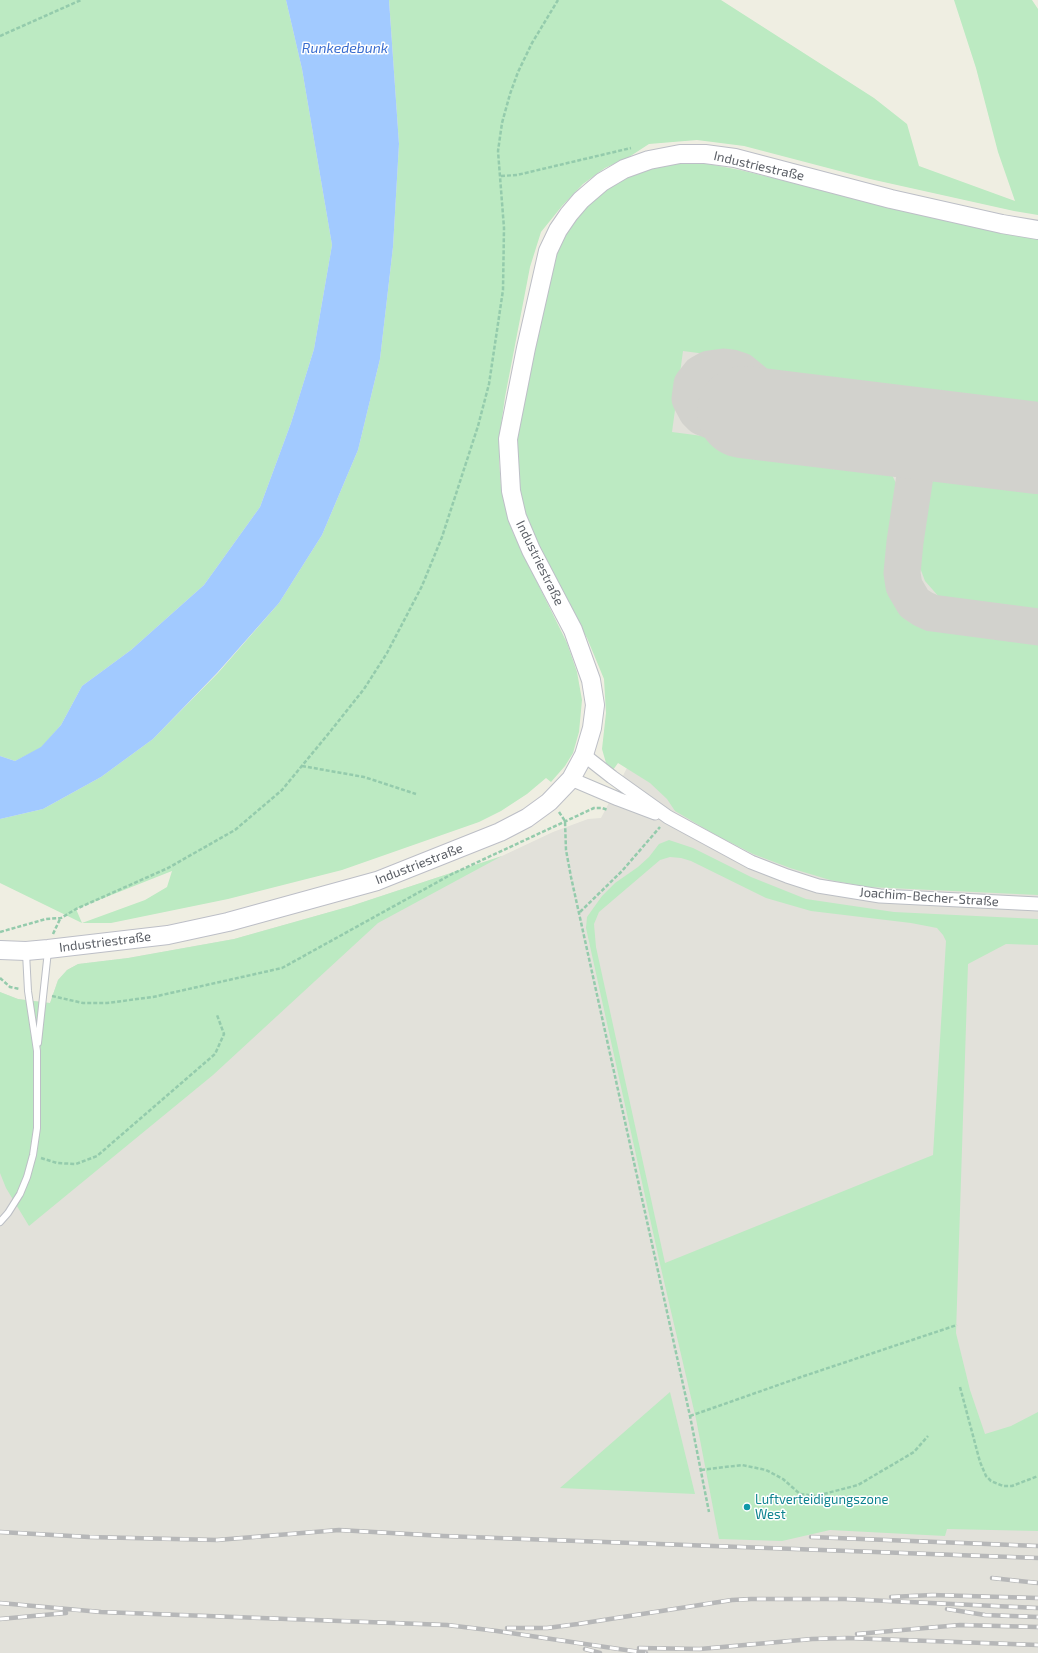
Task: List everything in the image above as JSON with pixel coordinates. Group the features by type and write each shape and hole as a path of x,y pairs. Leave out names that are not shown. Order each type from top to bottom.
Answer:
{"street":[{"name":"Industriestraße","path":"0,950 26,951 51,941 168,935 228,922 376,881 500,832 527,818 549,802 570,779 584,754 592,728 595,705 591,680 573,630 531,550 518,517 511,491 508,439 542,272 548,251 558,230 577,205 602,182 624,169 654,159 680,154 705,154 735,158 898,200 1002,224 1038,230"},
{"name":"Joachim-Becher-Straße","path":"584,754 612,777 668,817 751,862 818,886 880,896 1038,904"},
{"name":"Joachim-Becher-Straße","path":"570,779 618,800 668,817"}],"lane":[{"path":"0,1222 8,1213 20,1194 33,1155 38,1128 37,1051 51,941"},
{"path":"26,951 28,991 37,1051"}],"path":[{"path":"0,36 81,0"},
{"path":"0,932 46,919 61,918 76,909 168,868 235,830 282,790 364,689 387,653 422,586 442,537 478,426 488,384 503,290 504,228 498,151 502,124 518,72 532,43 558,0"},
{"path":"302,766 364,777 416,794"},
{"path":"44,994 83,1003 107,1004 153,997 282,968 452,874 594,808"},
{"path":"580,912 622,871 668,817"},
{"path":"565,821 566,850 690,1416 709,1512"},
{"path":"51,941 59,933"},
{"path":"0,978 10,987 28,991"},
{"path":"33,1155 58,1163 76,1164 97,1156 215,1054 224,1034 217,1015"},
{"path":"690,1416 957,1325"},
{"path":"960,1387 980,1462 986,1476 991,1481 1002,1486 1012,1486 1038,1476"},
{"path":"701,1470 742,1465 766,1470 783,1479 800,1494 816,1496 858,1485 914,1452 928,1436"}],"shaded area":[{"path":"1038,245 1038,1653 0,1653 0,992 18,999 50,1003 58,980 67,970 78,964 128,958 234,939 351,906 502,856 553,832 588,819 601,818 628,766 610,704 542,328"}],"green space":[{"path":"0,0 286,0 302,69 332,245 314,349 291,423 260,507 204,585 131,650 82,686 61,725 41,748 15,761 0,756"},
{"path":"389,0 721,0 874,98 907,124 919,166 1015,201 998,152 976,68 954,0 1032,0 1038,9 1038,215 870,179 744,146 697,140 649,144 629,157 605,168 583,184 562,206 541,232 530,267 505,397 500,432 499,459 501,487 513,533 567,643 577,672 582,700 579,732 573,753 565,766 551,782 546,778 527,794 501,811 479,822 342,870 228,899 111,923 82,923 0,883 0,819 43,809 101,777 153,739 218,673 279,603 322,535 358,450 380,359 393,247 399,144","holes":["172,871 167,887 145,900 82,923 76,909"]},
{"path":"704,163 740,170 929,216 1038,237 1038,416 773,382 745,359 683,351 672,432 862,457 880,463 891,473 898,487 898,507 890,573 895,598 903,608 915,617 927,623 1038,639 1038,895 868,887 830,880 790,868 753,854 714,834 675,811 667,799 650,783 618,763 613,770 606,763 602,749 606,713 604,679 587,638 555,583 522,506 518,487 515,436 556,251 576,217 607,188 625,178 662,165"},
{"path":"952,469 1038,479 1038,615 954,603 940,598 925,581 916,557 921,505 928,486 940,474"},
{"path":"669,840 693,848 751,877 806,899 894,912 1038,919 1038,945 1006,944 968,964 956,1333 970,1390 985,1434 1011,1426 1038,1412 1038,1531 947,1529 945,1536 830,1530 782,1541 719,1539 696,1419 660,1264 586,928 587,917 602,896 615,883 638,867 649,857 659,844","holes":["670,857 691,861 766,898 811,911 911,923 937,928 946,941 933,1155 665,1263 596,947 594,924 599,912 660,860"]},
{"path":"502,856 378,923 213,1075 29,1226 6,1188 0,1173 0,992 18,999 50,1003 58,980 67,970 78,964 128,958 234,939 351,906"},
{"path":"670,1392 695,1494 560,1488"}],"water":[{"name":"Runkedebunk","path":"286,0 389,0 399,144 393,247 380,359 358,450 322,535 279,603 217,673 153,739 101,777 43,809 0,819 0,756 15,761 41,747 61,725 82,686 131,650 204,585 260,507 291,423 314,349 332,245 302,69"}],"taxiway":[{"path":"743,412 737,412 716,420 710,420 702,417 697,412 690,399 692,384 700,374 709,369 724,367 732,368 741,371 769,394 784,409 800,418"},
{"path":"841,423 884,429 890,432 902,440 907,447 914,460 916,469"},
{"path":"961,439 946,441 932,446 922,456 916,469 905,542 902,573 904,586 914,603 932,613 1038,627"}],"runway":[{"path":"743,412 1038,448"}],"railway":[{"path":"0,1532 89,1537 217,1540 339,1530 443,1536 1038,1558"},
{"path":"811,1537 1038,1546"},
{"path":"992,1578 1038,1583"},
{"path":"891,1597 932,1595 1038,1598"},
{"path":"507,1628 547,1628 732,1600 751,1599 845,1599 1038,1608"},
{"path":"0,1603 101,1612 447,1625 646,1653"},
{"path":"947,1609 985,1615 1038,1617"},
{"path":"0,1619 66,1613"},
{"path":"857,1634 960,1625 1038,1627"},
{"path":"639,1648 700,1649 812,1639 848,1638 1038,1645"},
{"path":"585,1649 600,1653"}],"place":[{"name":"Luftverteidigungszone West","path":"747,1507"}]}
